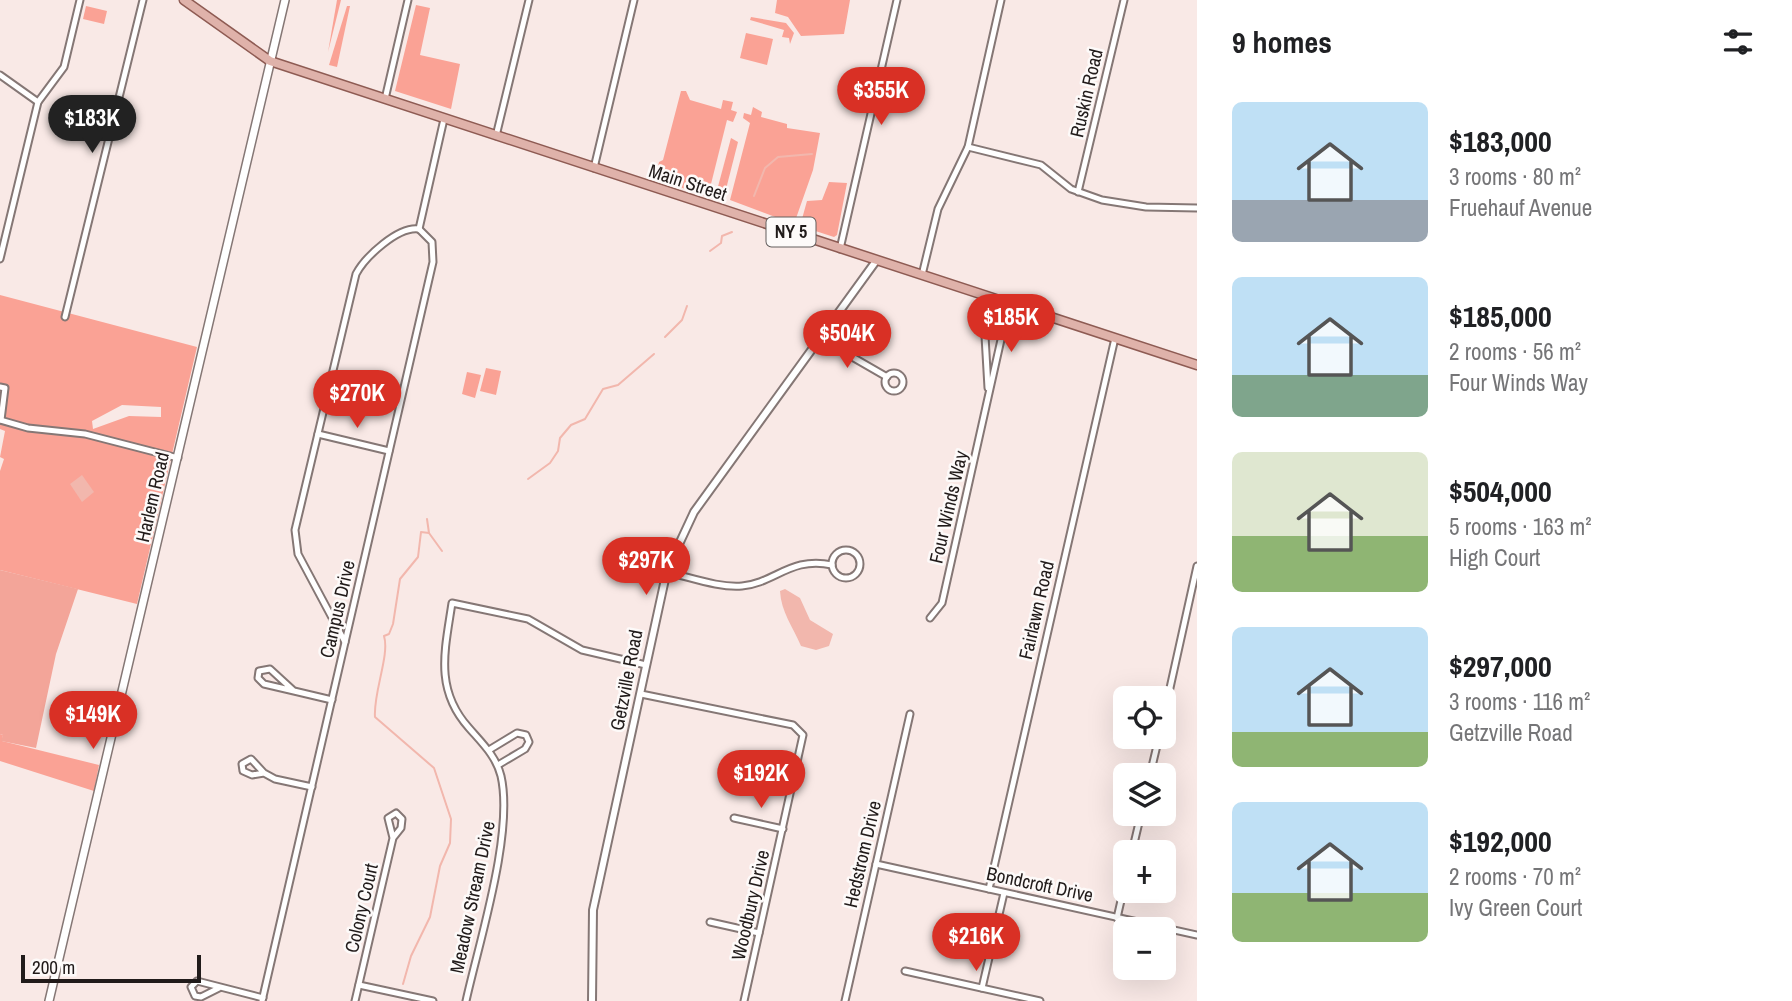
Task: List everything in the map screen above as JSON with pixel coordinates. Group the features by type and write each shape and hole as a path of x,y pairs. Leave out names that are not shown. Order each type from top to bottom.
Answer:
{"main road":[{"name":"Main Street","path":"184,0 198,5 270,61 1197,365"},
{"name":"Harlem Road","path":"48,1001 285,0"}],"street":[{"path":"0,259 38,102 64,67 80,0"},
{"path":"65,317 143,0"},
{"path":"385,99 408,0"},
{"path":"496,136 529,0"},
{"path":"594,168 634,0"},
{"path":"840,249 897,0"},
{"path":"922,275 941,200 968,147 1002,0"},
{"name":"Ruskin Road","path":"1078,192 1124,0"},
{"path":"0,75 38,102"},
{"path":"345,642 295,546 295,530 356,274 364,263 394,237 411,228 419,229 444,119"},
{"path":"968,147 1041,165 1078,192 1126,205 1197,208"},
{"name":"Campus Drive","path":"262,1000 434,255 432,242 419,229"},
{"name":"Getzville Road","path":"592,1001 593,910 666,572 694,512 876,261"},
{"name":"Four Winds Way","path":"988,398 985,335 992,298"},
{"name":"Four Winds Way","path":"930,618 942,603 1009,304"},
{"name":"Fairlawn Road","path":"989,889 1115,338"},
{"path":"821,339 887,377"},
{"path":"0,387 5,388 1,420 27,428 85,434 178,458"},
{"path":"318,434 389,451"},
{"path":"846,550 858,555 860,564 853,576 844,578 836,574 832,565 834,556 846,550"},
{"path":"666,572 744,586 789,567 821,562 832,565"},
{"path":"1170,686 1197,566"},
{"name":"Meadow Stream Drive","path":"466,1001 505,821 505,796 498,765 489,750 461,720 446,688 443,654 452,603 528,619 582,650 646,665"},
{"path":"294,691 270,669 259,671 258,678 264,684 332,700"},
{"name":"Woodbury Drive","path":"641,694 798,728 803,735 744,1001"},
{"name":"Hedstrom Drive","path":"845,1001 910,714"},
{"path":"489,750 517,733 526,735 529,742 524,750 498,765"},
{"path":"264,773 312,787"},
{"path":"734,818 783,829"},
{"name":"Colony Court","path":"355,1001 393,838"},
{"name":"Bondcroft Drive","path":"876,864 1113,917"},
{"path":"982,988 1004,892"},
{"path":"710,922 759,933"},
{"name":"Bondcroft Drive","path":"1176,931 1197,935"},
{"path":"905,971 1041,1001"},
{"path":"219,988 201,998 195,996 191,987 197,981 262,1000"},
{"path":"359,985 433,1001"}],"shaded area":[{"path":"337,0 341,0 328,52"},
{"path":"777,0 850,0 844,34 801,36 788,17 775,13"},
{"path":"416,5 430,8 420,55 460,64 451,109 395,91"},
{"path":"86,6 107,11 104,24 83,19"},
{"path":"347,6 350,6 337,67 329,65"},
{"path":"751,17 786,23 794,33 790,44 789,38 782,37 784,30 750,20"},
{"path":"746,33 773,39 767,65 740,58"},
{"path":"681,91 686,91 690,100 721,109 723,100 733,102 731,110 737,112 733,122 727,120 709,192 697,189 706,192 705,196 655,178 659,162 663,160"},
{"path":"753,107 762,112 761,117 787,124 787,128 820,133 813,170 794,224 730,200 750,123 743,118 744,113 751,115"},
{"path":"731,138 738,142 724,197 716,194"},
{"path":"829,182 847,183 837,235 834,237 800,226 807,201 822,200"},
{"path":"0,295 197,347 137,604 0,570 0,471 4,459 0,457 5,431 0,429","holes":["122,405 161,407 161,417 129,416 93,429 92,421"]},
{"path":"486,368 501,371 496,395 480,391"},
{"path":"467,372 481,375 475,398 462,394"},
{"path":"82,475 94,492 82,502 70,484"},
{"path":"0,570 78,589 56,654 36,748 1,741"},
{"path":"785,589 800,598 810,620 833,634 829,646 816,650 801,646 783,606 780,591"},
{"path":"0,734 3,735 2,741 99,765 94,791 0,761"}],"waterway":[{"path":"754,196 765,168 778,157 812,154"},
{"path":"710,251 721,243 722,236 732,232"},
{"path":"665,337 682,320 687,306"},
{"path":"528,479 550,463 558,451 560,438 571,425 585,419 603,389 618,385 654,354"},
{"path":"403,984 411,956 430,917 440,866 450,843 451,819 434,768 375,717 375,707 385,653 384,636 389,634 393,624 400,579 418,557 421,532 429,533 427,519"},
{"path":"429,533 442,551"}]}
